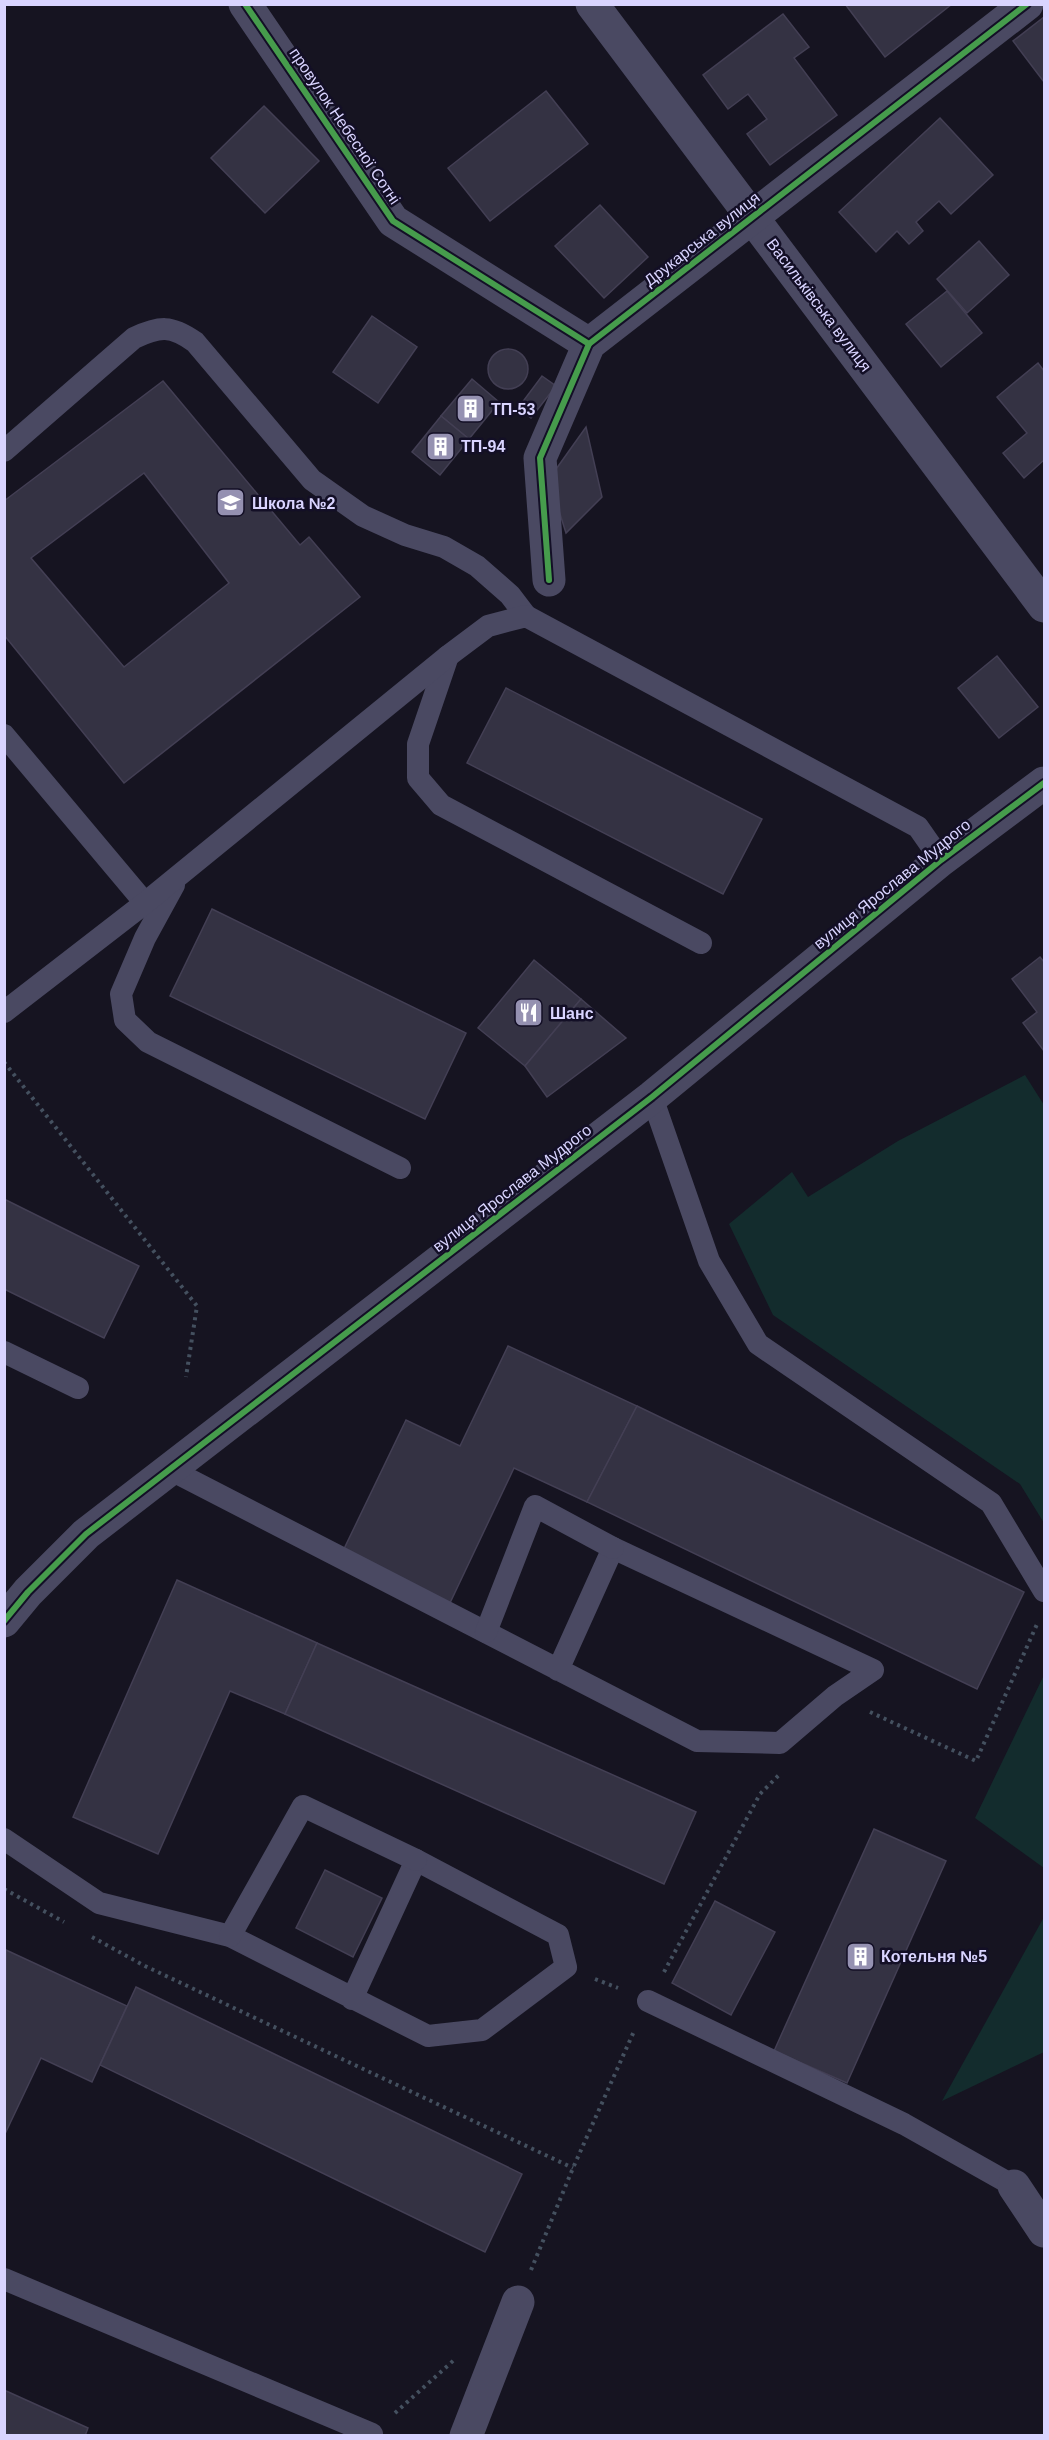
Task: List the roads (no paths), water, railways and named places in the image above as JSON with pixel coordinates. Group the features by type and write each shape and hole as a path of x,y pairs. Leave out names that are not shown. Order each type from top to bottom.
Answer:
{"street":[{"name":"провулок Небесної Сотні","path":"245,4 393,221 589,344"},
{"name":"Васильківська вулиця","path":"592,4 1044,606"},
{"name":"Друкарська вулиця","path":"549,580 540,458 589,344 1028,4"},
{"name":"вулиця Ярослава Мудрого","path":"4,1621 28,1592 86,1534 652,1097 941,860 1044,783"},
{"path":"1014,2186 1044,2231"},
{"path":"466,2436 518,2302"}],"lane":[{"path":"4,451 134,338 151,330 167,328 181,332 195,342 312,480 363,516 405,535 444,547 477,566 510,595 526,616 918,827 941,860"},
{"path":"4,1012 179,876 448,656 488,626 526,616"},
{"path":"448,656 418,744 418,778 441,806 701,943"},
{"path":"4,735 145,903"},
{"path":"179,876 145,938 121,994 125,1020 148,1042 400,1168"},
{"path":"652,1097 709,1261 758,1344 991,1503 1044,1591"},
{"path":"4,1352 78,1389"},
{"path":"169,1470 697,1741 780,1743 835,1696 873,1670 613,1548 535,1506 486,1632"},
{"path":"558,1670 613,1548"},
{"path":"4,1839 99,1904 230,1936 428,2036 482,2030 566,1967 558,1935 416,1860 303,1806 230,1936"},
{"path":"352,1999 416,1860"},
{"path":"648,2001 904,2124 1014,2186"},
{"path":"4,2279 372,2434"}],"place":[{"name":"ТП-53","path":"470,409"},
{"name":"ТП-94","path":"440,446"},
{"name":"Школа №2","path":"231,503"},
{"name":"Шанс","path":"529,1013"},
{"name":"Котельня №5","path":"860,1956"}]}
